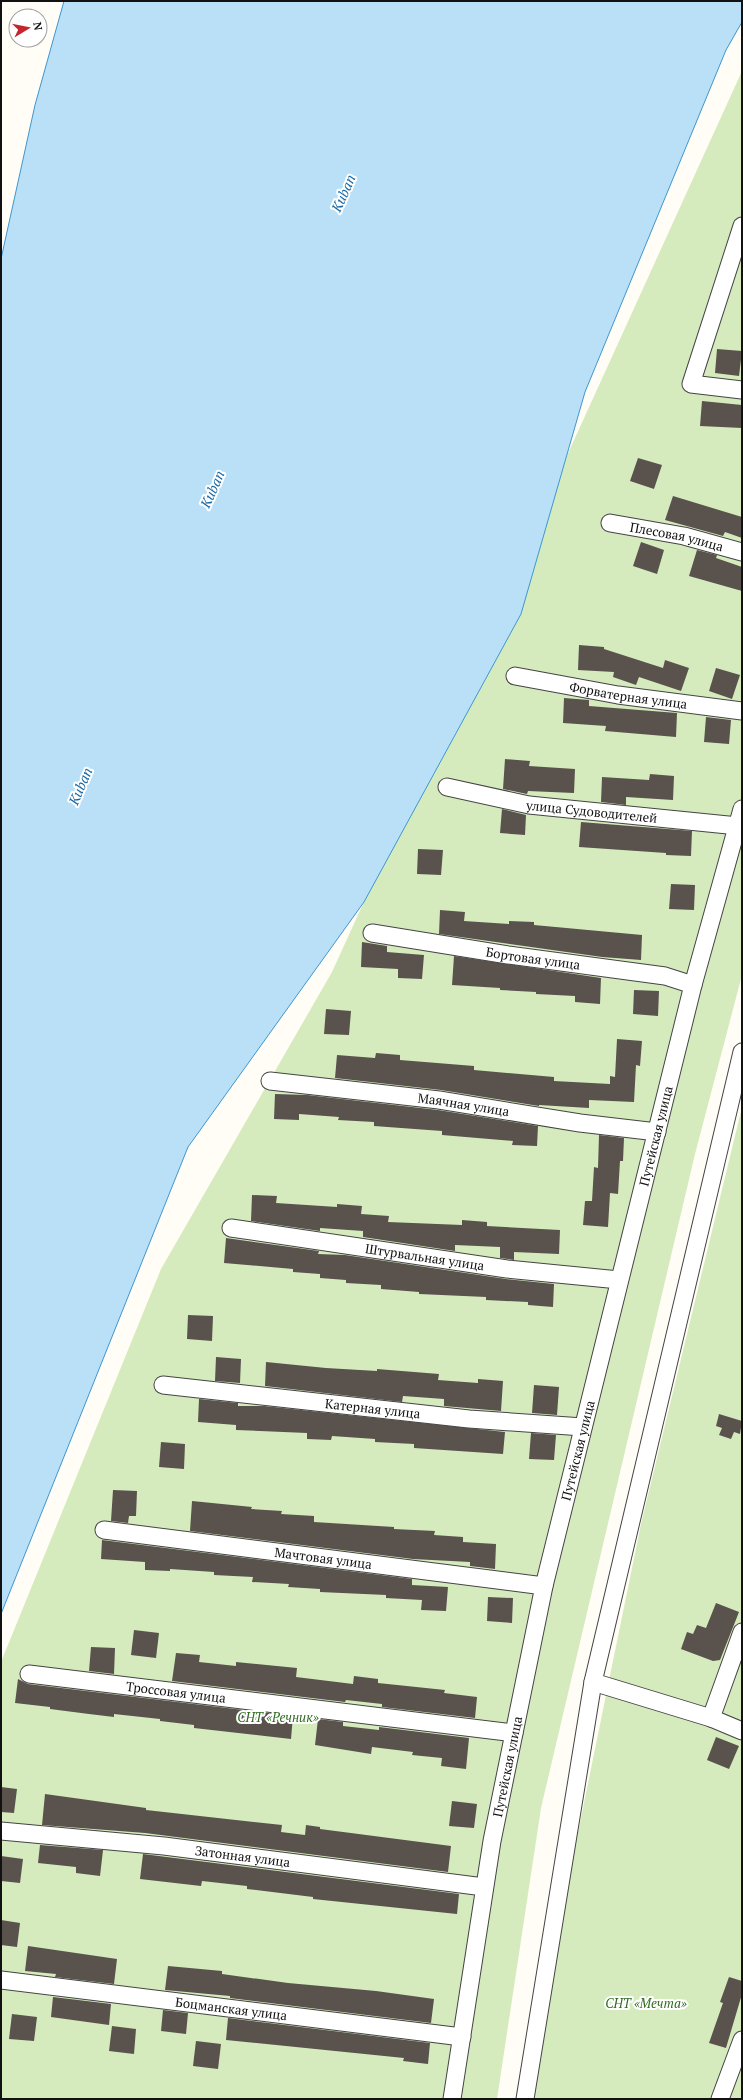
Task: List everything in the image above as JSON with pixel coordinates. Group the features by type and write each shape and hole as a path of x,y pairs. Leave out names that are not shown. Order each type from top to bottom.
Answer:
{"street":[{"path":"742,226 691,384 742,390"},
{"name":"Плесовая улица","path":"610,523 684,536 742,552"},
{"name":"Форватерная улица","path":"515,676 618,695 742,711"},
{"name":"улица Судоводителей","path":"447,787 529,805 740,818"},
{"name":"Путейская улица","path":"452,2099 484,1887 544,1586 693,985 740,818"},
{"name":"Бортовая улица","path":"372,933 508,955 665,976 693,985"},
{"path":"525,2099 593,1682 742,1052"},
{"name":"Маячная улица","path":"270,1081 439,1100 580,1123 657,1132"},
{"name":"Штурвальная улица","path":"231,1228 508,1269 619,1280"},
{"name":"Катерная улица","path":"163,1385 469,1419 583,1427"},
{"name":"Мачтовая улица","path":"104,1530 544,1586"},
{"path":"711,1718 742,1632"},
{"name":"Троссовая улица","path":"29,1674 514,1733"},
{"path":"593,1682 711,1718 742,1731"},
{"name":"Затонная улица","path":"1,1831 164,1846 484,1887"},
{"name":"Боцманская улица","path":"1,1980 462,2037"},
{"path":"720,2099 742,2040"}],"green space":[{"name":"СНТ «Речник»","path":"742,71 742,975 695,1154 541,1808 497,2099 1,2099 1,1662 161,1269 332,972"},
{"name":"СНТ «Мечта»","path":"742,1107 742,2099 532,2099 576,1842 641,1524"}],"water":[{"name":"Kuban","path":"64,1 742,1 742,22 726,50 585,392 521,614 364,902 188,1147 1,1614 1,259 35,105"}],"building":[{"path":"717,349 742,351 739,376 715,373"},
{"path":"702,401 742,405 742,428 700,426"},
{"path":"638,458 662,465 654,489 630,481"},
{"path":"673,496 742,517 742,538 725,532 723,536 665,520"},
{"path":"641,542 664,550 657,574 633,566"},
{"path":"697,550 717,555 716,558 742,567 742,591 689,576"},
{"path":"579,645 604,647 604,649 663,668 665,660 689,668 681,691 639,677 636,685 613,677 614,672 578,670"},
{"path":"716,668 740,675 732,699 709,691"},
{"path":"564,698 589,700 589,706 677,713 676,737 605,731 606,726 563,723"},
{"path":"706,717 731,720 729,744 704,742"},
{"path":"505,759 530,761 529,766 575,769 574,793 528,791 527,794 503,789"},
{"path":"650,774 674,776 673,800 626,797 626,805 601,802 602,777 649,780"},
{"path":"502,809 526,815 525,835 500,833"},
{"path":"581,822 692,831 691,856 579,847"},
{"path":"418,849 443,850 441,875 417,874"},
{"path":"671,884 695,885 694,910 669,909"},
{"path":"440,910 465,912 464,921 509,924 509,921 534,922 534,925 642,935 641,960 602,957 439,934"},
{"path":"362,942 387,946 387,952 424,955 422,979 398,978 398,969 361,967"},
{"path":"454,956 601,978 600,1004 575,1002 575,996 536,994 536,992 500,990 500,988 452,985"},
{"path":"634,990 659,991 658,1016 633,1014"},
{"path":"326,1009 351,1011 349,1035 324,1034"},
{"path":"617,1039 642,1041 640,1066 636,1065 634,1102 589,1100 589,1108 539,1106 441,1090 335,1078 337,1055 375,1058 376,1053 400,1055 400,1060 474,1066 474,1070 554,1077 554,1081 610,1084 610,1076 615,1077"},
{"path":"275,1094 307,1095 438,1110 538,1126 537,1146 512,1145 513,1141 442,1135 442,1131 374,1126 374,1122 338,1120 339,1117 299,1114 299,1120 274,1119"},
{"path":"599,1135 624,1138 623,1161 620,1161 618,1194 610,1193 608,1227 583,1225 585,1201 592,1201 594,1167 598,1168"},
{"path":"252,1195 277,1196 276,1203 337,1207 337,1204 362,1206 361,1214 389,1216 388,1222 462,1225 462,1220 487,1222 487,1226 560,1230 559,1254 514,1252 514,1260 500,1258 500,1247 455,1245 455,1251 363,1237 363,1231 320,1228 320,1231 251,1221"},
{"path":"226,1238 319,1251 318,1254 345,1255 506,1279 554,1284 553,1307 528,1305 528,1302 486,1300 486,1297 419,1294 419,1292 381,1289 381,1285 346,1283 346,1280 320,1278 320,1274 293,1272 293,1269 224,1263"},
{"path":"188,1315 213,1316 212,1341 187,1339"},
{"path":"216,1357 241,1359 240,1383 215,1381"},
{"path":"266,1362 326,1368 377,1371 377,1369 439,1374 438,1380 478,1383 478,1379 503,1381 501,1411 444,1406 444,1399 403,1396 402,1402 265,1386"},
{"path":"534,1385 559,1387 557,1415 532,1413"},
{"path":"199,1399 238,1403 238,1406 264,1406 505,1432 503,1454 414,1448 414,1444 375,1442 375,1439 332,1436 331,1440 307,1439 307,1433 236,1430 236,1425 198,1422"},
{"path":"719,1414 742,1421 740,1434 734,1432 731,1439 719,1435 722,1428 716,1426"},
{"path":"531,1433 556,1435 554,1460 529,1459"},
{"path":"161,1442 185,1444 184,1469 159,1467"},
{"path":"113,1490 137,1491 136,1516 129,1516 128,1523 111,1521"},
{"path":"192,1501 252,1507 251,1509 282,1511 281,1514 314,1516 314,1522 435,1531 434,1535 463,1537 463,1542 496,1544 495,1569 470,1566 470,1562 413,1559 190,1531"},
{"path":"102,1540 412,1579 412,1585 448,1587 446,1611 421,1610 422,1600 386,1598 386,1595 320,1592 320,1589 288,1587 289,1584 252,1582 253,1577 214,1575 214,1572 170,1569 170,1571 145,1570 145,1562 101,1559"},
{"path":"488,1597 513,1598 512,1623 487,1621"},
{"path":"716,1603 739,1612 720,1660 713,1661 681,1649 687,1632 693,1634 697,1625 706,1628"},
{"path":"134,1630 159,1633 156,1658 131,1655"},
{"path":"91,1647 115,1648 114,1674 89,1671"},
{"path":"176,1653 200,1655 199,1662 236,1666 236,1662 297,1668 296,1677 353,1684 354,1676 378,1679 378,1683 445,1690 444,1693 477,1697 475,1718 382,1707 382,1704 346,1700 345,1702 172,1681"},
{"path":"18,1679 28,1684 293,1716 291,1739 194,1728 194,1725 160,1721 160,1719 114,1714 114,1717 15,1703"},
{"path":"318,1719 343,1722 343,1726 379,1730 379,1727 469,1738 466,1769 441,1766 442,1758 412,1755 413,1752 372,1747 371,1754 315,1745"},
{"path":"716,1737 739,1746 729,1769 707,1760"},
{"path":"1,1787 17,1789 14,1813 1,1812"},
{"path":"45,1794 146,1808 146,1810 282,1825 281,1832 305,1835 306,1825 320,1827 320,1829 451,1846 448,1872 145,1833 42,1825"},
{"path":"452,1801 477,1804 474,1828 449,1826"},
{"path":"40,1845 103,1850 100,1876 76,1873 76,1867 38,1863"},
{"path":"143,1854 459,1894 457,1914 313,1899 313,1897 247,1889 247,1886 202,1881 201,1886 140,1879"},
{"path":"1,1856 23,1859 20,1883 1,1881"},
{"path":"1,1920 20,1923 17,1947 1,1945"},
{"path":"28,1946 117,1959 114,1984 55,1977 56,1974 25,1971"},
{"path":"168,1966 222,1971 222,1974 288,1983 376,1991 434,1999 431,2023 230,1998 230,1996 165,1990"},
{"path":"729,1977 742,1981 742,1994 726,2048 709,2043 723,2003 720,2002"},
{"path":"53,1997 111,2004 109,2025 51,2017"},
{"path":"163,2010 188,2013 186,2034 161,2031"},
{"path":"12,2014 37,2017 34,2041 9,2039"},
{"path":"228,2018 430,2043 428,2064 403,2061 404,2058 226,2040"},
{"path":"112,2026 136,2029 134,2054 109,2051"},
{"path":"196,2041 221,2044 218,2069 193,2066"}]}
